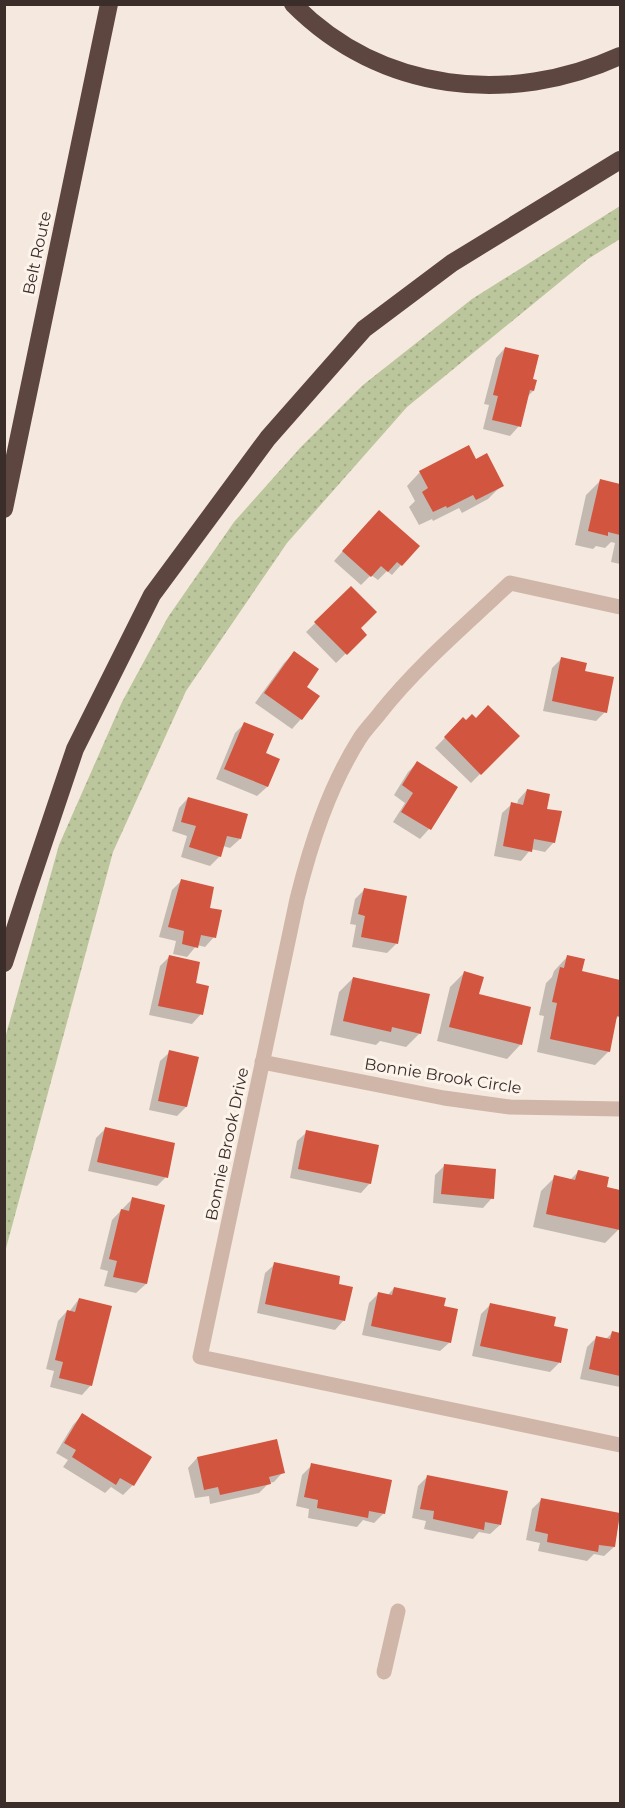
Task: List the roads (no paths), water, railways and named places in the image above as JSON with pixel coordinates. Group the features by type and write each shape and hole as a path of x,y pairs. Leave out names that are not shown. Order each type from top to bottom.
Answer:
{"highway":[{"name":"Belt Route","path":"4,509 109,4"},
{"path":"293,4 314,23 353,50 396,69 447,82 488,86 532,83 578,73 621,56"},
{"path":"4,963 75,749 152,595 268,438 364,329 452,263 621,160"}],"street":[{"name":"Bonnie Brook Drive","path":"621,607 510,583 394,695 361,737 331,792 309,851 200,1358 621,1445"},
{"name":"Bonnie Brook Circle","path":"262,1062 444,1098 510,1107 621,1109"},
{"path":"384,1672 398,1611"}]}
